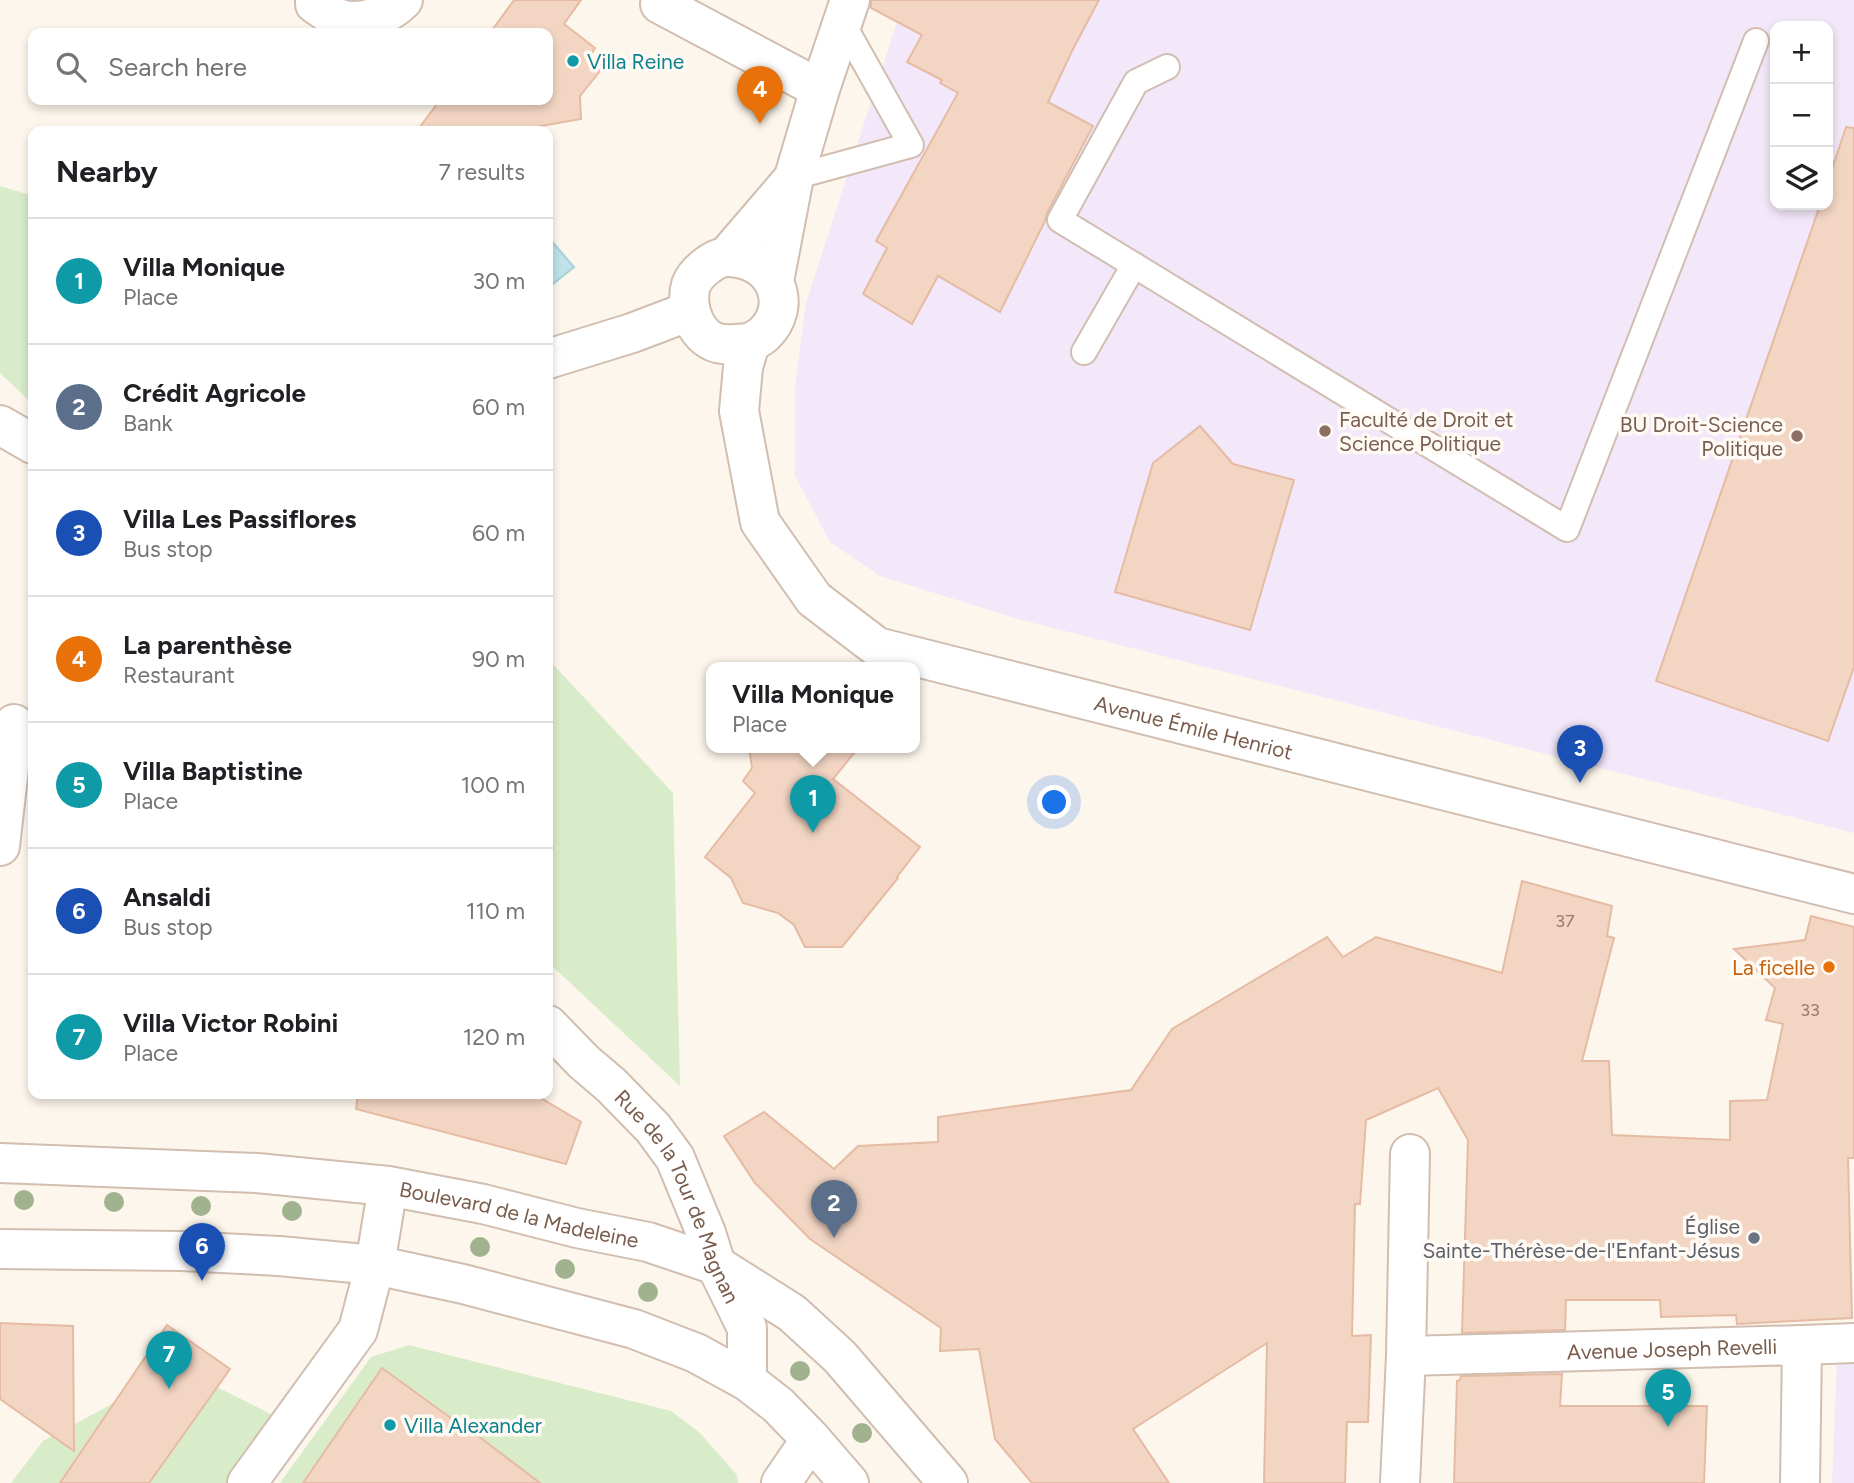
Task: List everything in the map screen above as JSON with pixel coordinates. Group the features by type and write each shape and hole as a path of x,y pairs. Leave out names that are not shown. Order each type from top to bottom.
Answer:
{"street":[{"path":"315,0 315,4 340,19 368,21 403,0"},
{"path":"660,4 820,89"},
{"path":"774,281 794,177 846,11"},
{"path":"727,256 794,177"},
{"path":"727,256 751,260 765,268 774,281 778,304 775,319 763,335 750,343 721,345 706,337 696,326 690,312 692,282 714,260 727,256"},
{"path":"553,357 690,312"},
{"name":"Avenue Émile Henriot","path":"750,343 743,367 739,411 760,522 814,599 877,647 1854,894"},
{"path":"0,425 28,441"},
{"path":"0,846 16,728"},
{"name":"Rue de la Tour de Magnan","path":"553,1035 566,1062 611,1085 653,1128 675,1158 706,1233 716,1265 747,1328 747,1381"},
{"path":"1400,1483 1406,1356 1410,1154"},
{"name":"Boulevard de la Madeleine","path":"0,1163 257,1173 388,1186 483,1204 577,1228 648,1242 716,1265 792,1313 840,1357 948,1483"},
{"path":"247,1483 358,1330 375,1265 388,1186"},
{"path":"0,1249 195,1252 375,1265 463,1283 634,1329 696,1353 747,1381 778,1405 849,1483"},
{"path":"1802,1345 1854,1343"},
{"name":"Avenue Joseph Revelli","path":"1406,1356 1802,1345 1800,1483"},
{"path":"781,1483 811,1439"}],"lane":[{"path":"794,177 911,145 846,11"},
{"path":"1167,67 1136,82 1060,220 1567,529 1756,41"},
{"path":"1084,352 1134,265"}],"shaded area":[{"name":"Faculté de Droit et Science Politique","path":"904,0 1854,0 1854,833 1018,619 880,576 830,542 795,476 795,385 806,303"},
{"path":"1854,1355 1854,1483 1832,1483 1837,1356"}],"green space":[{"path":"0,186 28,194 28,399 0,373"},
{"path":"553,664 673,793 680,1086 553,967"},
{"path":"409,1345 671,1411 700,1433 737,1475 738,1483 280,1483 371,1357"},
{"path":"179,1368 275,1416 226,1483 11,1483 43,1441"}],"water":[{"path":"553,243 574,267 553,284"}],"building":[{"name":"Villa Reine","path":"514,0 581,0 564,24 595,48 590,56 604,66 580,96 581,119 541,126 421,126 436,105 553,105 553,28 494,28"},
{"path":"871,0 1099,0 1048,102 1093,126 1047,213 1000,312 938,276 912,324 863,294 887,248 876,241 958,93 940,83 942,80 907,62 922,35 871,8"},
{"name":"BU Droit-Science Politique","path":"1846,127 1854,128 1854,667 1828,741 1656,681 1818,210 1833,210 1833,166"},
{"path":"1200,426 1233,464 1294,480 1250,630 1115,592 1153,463"},
{"path":"750,753 854,753 833,779 920,847 842,947 805,947 794,925 778,913 743,903 731,878 705,857 755,793 743,781 752,768"},
{"path":"1522,881 1612,906 1607,936 1614,938 1582,1061 1609,1061 1612,1135 1730,1140 1730,1101 1767,1100 1783,1024 1766,1020 1775,988 1734,949 1805,940 1811,916 1854,927 1854,1158 1848,1158 1852,1318 1737,1324 1736,1315 1661,1317 1660,1300 1566,1300 1565,1330 1462,1333 1468,1140 1438,1088 1366,1120 1360,1204 1355,1204 1352,1336 1371,1335 1368,1422 1347,1422 1345,1483 1264,1483 1267,1343 1133,1429 1169,1483 1032,1483 995,1439 979,1349 940,1351 941,1328 810,1239 755,1183 724,1136 764,1112 834,1169 858,1146 938,1142 938,1117 1131,1090 1172,1029 1327,937 1343,957 1376,937 1502,973"},
{"path":"357,1099 542,1099 581,1122 566,1164 356,1109"},
{"path":"0,1323 73,1326 74,1451 0,1399"},
{"path":"167,1325 230,1369 149,1483 60,1483"},
{"path":"382,1368 455,1421 456,1419 540,1483 303,1483"},
{"path":"1562,1374 1560,1406 1707,1406 1704,1483 1454,1483 1457,1381 1461,1376"}],"place":[{"name":"Villa Reine","path":"573,61"},
{"name":"La parenthèse","path":"760,124"},
{"name":"Faculté de Droit et Science Politique","path":"1325,431"},
{"name":"BU Droit-Science Politique","path":"1797,436"},
{"name":"Villa Les Passiflores","path":"1580,783"},
{"name":"Villa Monique","path":"813,833"},
{"name":"La ficelle","path":"1829,967"},
{"name":"Crédit Agricole","path":"834,1238"},
{"name":"Église Sainte-Thérèse-de-l'Enfant-Jésus","path":"1754,1238"},
{"name":"Ansaldi","path":"202,1281"},
{"name":"Villa Victor Robini","path":"169,1389"},
{"name":"Villa Alexander","path":"390,1425"},
{"name":"Villa Baptistine","path":"1668,1427"}]}
